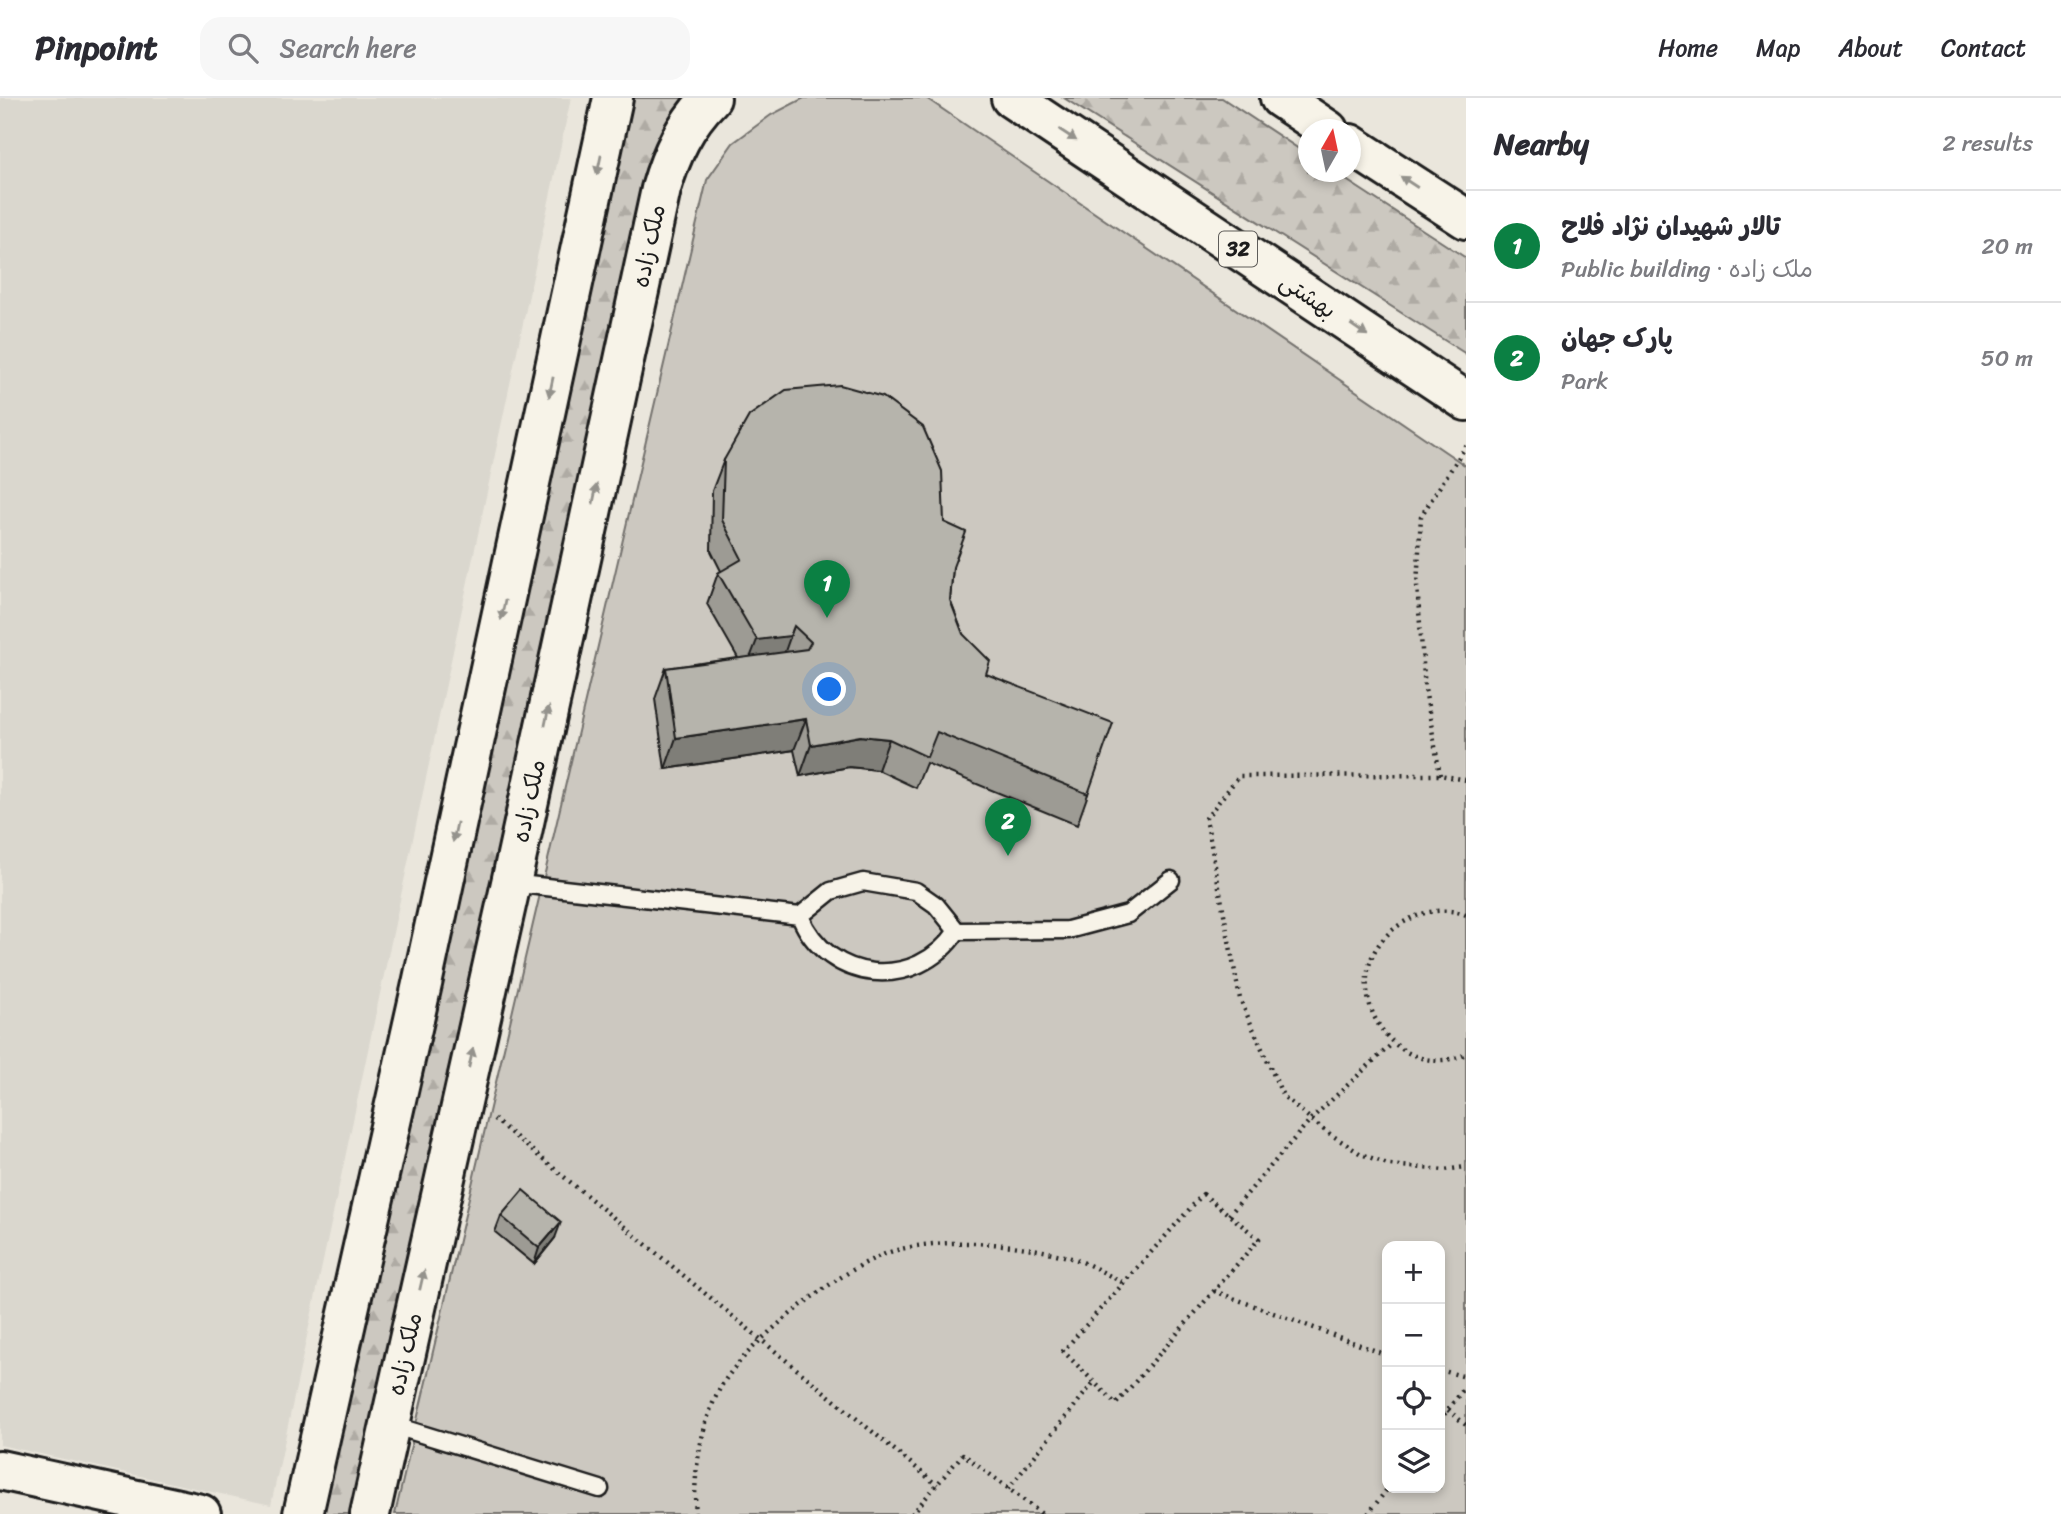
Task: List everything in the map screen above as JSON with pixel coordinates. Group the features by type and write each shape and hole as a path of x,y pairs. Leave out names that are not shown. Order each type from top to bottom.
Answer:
{"main road":[{"path":"303,1514 419,997 613,98"},
{"name":"ملک زاده","path":"370,1514 511,883 661,188 680,139 694,116 711,98"},
{"name":"بهشتى","path":"1011,98 1457,388"},
{"path":"1280,98 1312,119"},
{"path":"1361,151 1466,219"},
{"path":"0,1470 201,1514"}],"lane":[{"path":"957,932 1068,930 1128,914 1171,880"},
{"path":"511,883 800,916 831,891 863,882 916,891 936,905 957,932"},
{"path":"800,916 809,937 830,959 873,972 918,968 946,949 957,932"},
{"path":"389,1424 600,1489"}],"path":[{"path":"1440,775 1426,689 1417,585 1421,516 1466,446"},
{"path":"1466,780 1440,775 1239,776 1206,818 1240,999 1283,1096 1361,1154 1390,1165 1444,1170 1466,1167"},
{"path":"1466,915 1458,912 1425,912 1394,925 1373,951 1365,984 1372,1017 1393,1043 1423,1058 1456,1059 1466,1054"},
{"path":"1229,1215 1311,1119 1393,1043"},
{"path":"463,1094 937,1485"},
{"path":"1203,1194 1229,1215 1259,1239 1116,1404 1063,1351 1203,1194"},
{"path":"696,1514 700,1442 722,1385 761,1339 838,1278 895,1250 957,1242 1034,1250 1072,1258 1124,1283"},
{"path":"1214,1291 1382,1353"},
{"path":"1445,1371 1466,1377"},
{"path":"1009,1489 1094,1382"},
{"path":"1445,1414 1466,1386"},
{"path":"1448,1410 1466,1425"},
{"path":"912,1514 963,1454 1042,1514"},
{"path":"1368,1514 1384,1493"}],"shaded area":[{"path":"0,98 571,98 271,1505 0,1445"}],"green space":[{"path":"631,98 683,98 649,164 354,1514 324,1514 477,787"},
{"path":"804,98 926,98 1466,466 1466,1514 395,1514 707,180 733,143 771,115"},
{"path":"1064,98 1222,98 1298,148 1298,182 1349,182 1466,258 1466,354"}],"building":[{"path":"840,385 883,397 923,427 942,471 944,522 966,532 953,567 950,600 963,634 990,661 986,674 1113,723 1088,794 937,732 927,757 889,739 860,736 811,745 806,719 676,738 666,668 807,649 811,642 794,626 790,636 757,640 718,573 742,559 722,520 724,460 749,416 786,390"},
{"path":"523,1190 561,1222 539,1248 501,1216"}],"place":[{"name":"تالار شهیدان نژاد فلاح","path":"827,618"},
{"name":"پارک جهان","path":"1008,856"}]}
